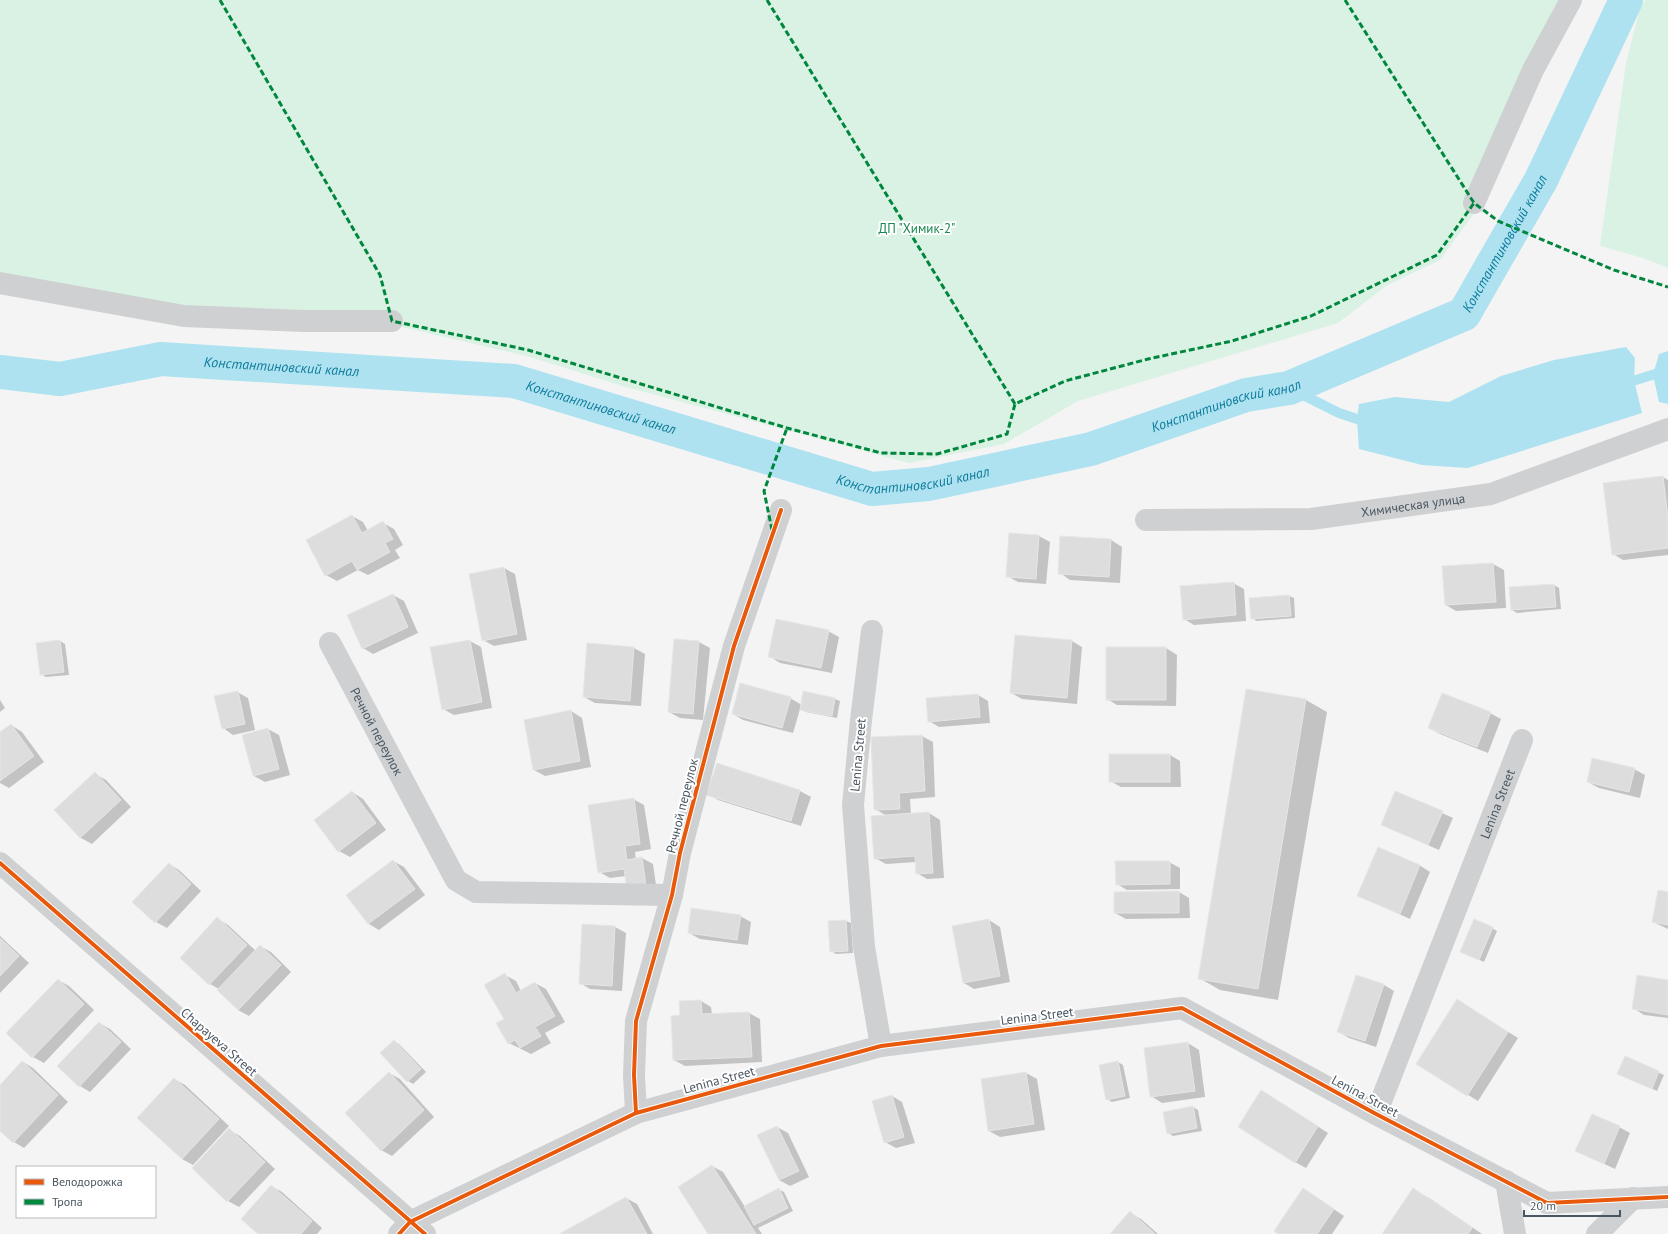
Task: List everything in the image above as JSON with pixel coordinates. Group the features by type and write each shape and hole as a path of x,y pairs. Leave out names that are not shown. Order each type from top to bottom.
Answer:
{"street":[{"path":"1474,203 1533,70 1571,0"},
{"path":"0,283 184,316 304,321 392,321"},
{"name":"Химическая улица","path":"1146,520 1311,519 1491,494 1668,430"},
{"name":"Речной переулок","path":"636,1113 634,1074 636,1021 672,895 680,853 734,646 781,510"},
{"name":"Lenina Street","path":"872,631 861,720 853,805 864,947 881,1046"},
{"name":"Речной переулок","path":"330,643 456,880 476,892 672,895"},
{"name":"Lenina Street","path":"1376,1114 1522,740"},
{"name":"Chapayeva Street","path":"0,864 412,1230"},
{"name":"Lenina Street","path":"412,1230 636,1113 881,1046 1182,1008 1376,1114 1547,1203 1668,1197"},
{"path":"1506,1182 1515,1234"},
{"path":"1597,1234 1633,1198"}],"green space":[{"name":"ДП \"Химик-2\"","path":"0,0 1581,0 1548,57 1475,212 1440,260 1386,286 1338,323 1078,401 1004,444 909,463 626,387 530,357 393,325 0,288"},
{"path":"1645,0 1668,0 1668,268 1643,258 1600,246 1626,63 1640,8"}],"water":[{"path":"1626,347 1635,358 1634,380 1642,413 1468,468 1422,465 1359,449 1357,419 1359,404 1395,397 1449,402 1501,376 1554,360"},
{"path":"1668,351 1668,404 1659,402 1653,375 1659,354"}],"building":[{"path":"1663,476 1668,518 1668,548 1612,555 1603,483"},
{"path":"352,515 362,533 383,521 393,539 385,543 390,552 357,570 352,561 325,576 306,540"},
{"path":"1009,533 1039,535 1036,579 1006,577"},
{"path":"1060,536 1111,539 1109,577 1058,574"},
{"path":"1493,563 1496,602 1445,605 1442,566"},
{"path":"504,567 517,634 482,641 469,574"},
{"path":"1234,582 1236,615 1183,620 1180,586"},
{"path":"1554,584 1556,607 1511,610 1509,587"},
{"path":"393,594 408,627 362,649 347,615"},
{"path":"1289,595 1291,616 1251,619 1249,598"},
{"path":"776,619 829,630 821,668 768,657"},
{"path":"1015,635 1072,640 1067,698 1010,693"},
{"path":"674,639 699,641 693,714 668,712"},
{"path":"60,640 64,672 40,675 36,643"},
{"path":"470,640 482,702 442,710 430,647"},
{"path":"587,643 634,647 630,701 583,697"},
{"path":"1106,647 1166,647 1166,700 1106,700"},
{"path":"740,683 791,697 782,728 732,714"},
{"path":"1246,689 1306,699 1258,989 1198,979"},
{"path":"238,691 245,724 222,729 214,696"},
{"path":"803,691 835,698 832,716 800,710"},
{"path":"1442,693 1491,712 1477,747 1428,728"},
{"path":"978,694 980,717 928,722 926,698"},
{"path":"571,710 580,761 533,770 524,720"},
{"path":"11,724 34,756 0,781 0,732"},
{"path":"268,728 279,769 253,776 242,735"},
{"path":"922,735 925,791 899,793 900,809 874,810 871,737"},
{"path":"1109,754 1170,754 1170,782 1109,782"},
{"path":"1592,758 1635,768 1629,792 1587,782"},
{"path":"717,763 800,790 791,821 706,795"},
{"path":"95,772 121,800 80,838 54,810"},
{"path":"352,791 376,823 338,852 314,820"},
{"path":"1395,791 1443,811 1428,845 1381,825"},
{"path":"634,798 640,844 625,846 627,860 642,857 646,886 627,889 624,869 598,873 588,805"},
{"path":"929,812 933,873 916,874 915,856 874,859 871,816"},
{"path":"1378,847 1420,865 1400,914 1357,896"},
{"path":"393,860 415,889 368,924 346,895"},
{"path":"1115,861 1170,861 1170,884 1116,885"},
{"path":"169,863 191,884 155,923 132,902"},
{"path":"1658,890 1668,892 1668,925 1652,922"},
{"path":"1179,891 1179,913 1114,913 1114,892"},
{"path":"691,908 741,915 737,940 688,933"},
{"path":"217,917 247,945 209,985 180,958"},
{"path":"989,919 1000,976 963,983 952,926"},
{"path":"1474,919 1493,927 1479,960 1460,952"},
{"path":"846,920 848,951 830,952 828,921"},
{"path":"582,924 615,926 612,986 579,984"},
{"path":"0,938 19,956 0,976"},
{"path":"260,945 281,965 238,1010 217,990"},
{"path":"505,973 516,993 535,982 555,1016 535,1027 541,1036 520,1048 515,1040 508,1044 496,1023 504,1019 484,985"},
{"path":"1356,975 1384,984 1365,1041 1337,1032"},
{"path":"1637,975 1668,980 1668,1015 1632,1009"},
{"path":"58,979 84,1004 32,1058 6,1033"},
{"path":"1457,999 1508,1032 1467,1096 1416,1064"},
{"path":"701,1000 702,1014 749,1012 752,1057 673,1060 671,1016 680,1015 679,1001"},
{"path":"99,1022 121,1042 79,1087 57,1066"},
{"path":"394,1040 421,1069 407,1082 380,1053"},
{"path":"1188,1042 1195,1091 1150,1097 1144,1048"},
{"path":"1625,1056 1659,1071 1652,1089 1617,1074"},
{"path":"22,1061 58,1095 13,1143 0,1131 0,1085"},
{"path":"1118,1061 1125,1096 1106,1100 1099,1065"},
{"path":"389,1072 424,1110 381,1151 345,1113"},
{"path":"1026,1072 1034,1124 988,1131 981,1079"},
{"path":"174,1078 219,1119 182,1159 137,1118"},
{"path":"1261,1090 1318,1126 1295,1163 1238,1127"},
{"path":"892,1095 904,1137 884,1143 872,1101"},
{"path":"1193,1106 1197,1128 1167,1134 1163,1112"},
{"path":"1592,1114 1620,1126 1604,1164 1575,1151"},
{"path":"777,1126 799,1171 779,1180 757,1135"},
{"path":"229,1128 265,1162 227,1202 192,1168"},
{"path":"712,1165 756,1234 708,1234 678,1187"},
{"path":"271,1185 312,1221 301,1234 258,1234 241,1219"},
{"path":"779,1188 788,1208 754,1225 744,1206"},
{"path":"1303,1188 1334,1209 1317,1234 1278,1234 1274,1231"},
{"path":"1413,1188 1472,1228 1468,1234 1382,1234"},
{"path":"626,1197 647,1234 559,1234"},
{"path":"1130,1211 1155,1234 1110,1234"}],"waterway":[{"name":"Константиновский канал","path":"0,372 60,379 161,359 514,381 872,489 929,484 1091,449 1246,395 1289,388 1464,314 1541,180 1626,0"},
{"path":"1623,384 1668,370"},
{"path":"1289,388 1339,413 1369,423"}],"marked path":[{"path":"220,0 380,275 392,321 528,350 787,428 881,453 937,454 1007,434 1015,404 1065,381 1148,359 1232,341 1311,316 1437,255 1474,203"},
{"path":"767,0 1015,404"},
{"path":"1345,0 1474,203 1498,221 1614,270 1668,287"},
{"path":"772,530 764,491 787,428"}],"cycle path":[{"path":"636,1113 634,1075 636,1021 672,895 680,853 734,646 781,510"},
{"path":"0,863 425,1234"},
{"path":"399,1234 410,1222 636,1113 881,1046 1182,1008 1376,1114 1547,1203 1668,1197"}]}
